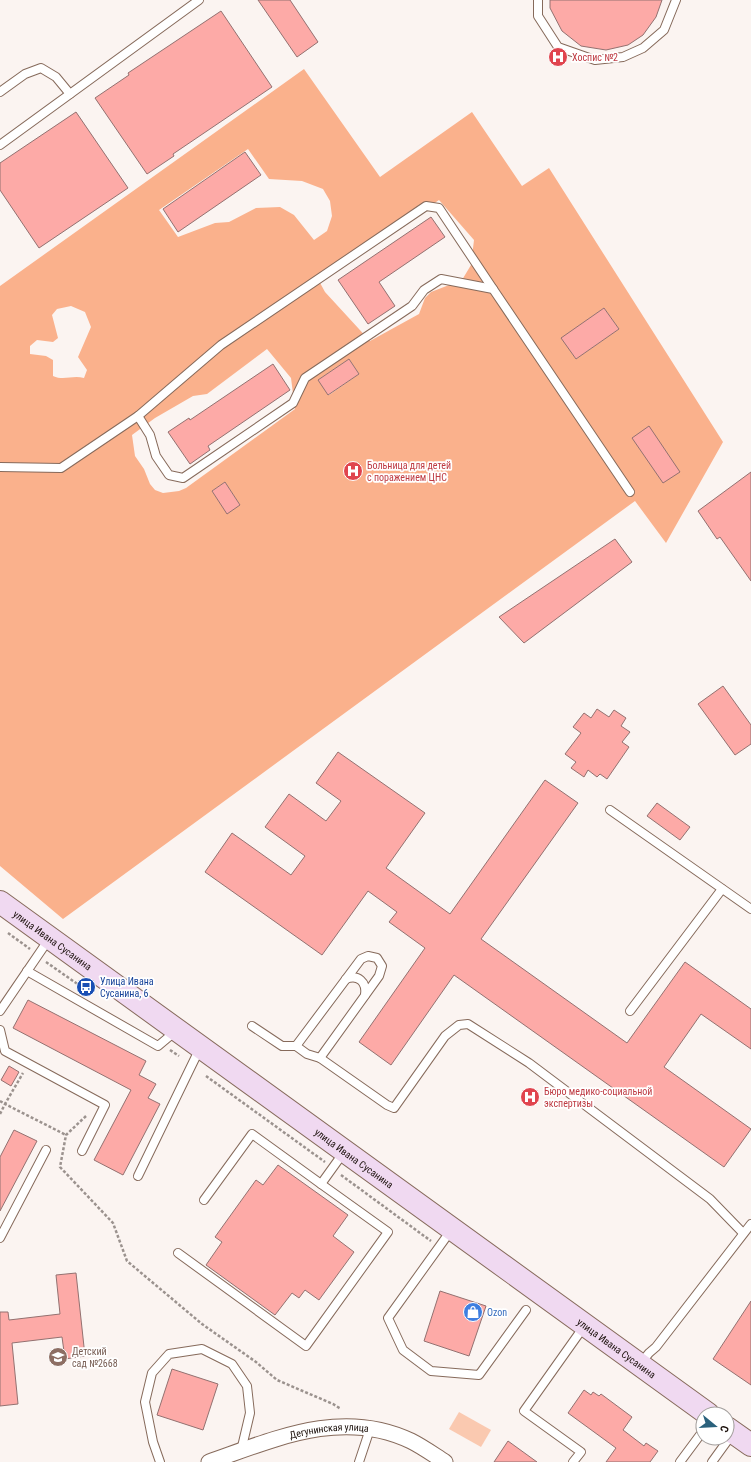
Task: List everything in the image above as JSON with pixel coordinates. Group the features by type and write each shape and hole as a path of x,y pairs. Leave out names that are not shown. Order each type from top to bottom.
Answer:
{"street":[{"name":"улица Ивана Сусанина","path":"0,902 44,947 339,1160 452,1228 697,1406"},
{"name":"Дегунинская улица","path":"210,1462 287,1435 337,1426 370,1428 398,1436 409,1440 445,1462"},
{"path":"735,1434 751,1445"}],"lane":[{"path":"0,146 199,0"},
{"path":"538,0 538,16 558,48 595,60 623,57 643,48 664,30 676,0"},
{"path":"0,92 25,74 41,68 56,77 70,94"},
{"path":"0,467 61,468 138,416 221,345 426,206 439,208 630,492"},
{"path":"138,416 150,435 156,456 169,475 183,478 294,403 306,378 412,306 424,290 441,279 493,289"},
{"path":"610,810 751,910"},
{"path":"630,1011 722,889"},
{"path":"0,1011 44,947"},
{"path":"296,1046 361,959 368,956 376,958 382,966 381,971 320,1058"},
{"path":"28,971 158,1046 169,1037"},
{"path":"346,979 354,977 362,981 365,985 365,995"},
{"path":"252,1026 282,1046 296,1046 307,1054 320,1058 387,1106 394,1108 445,1036 459,1025 468,1024 529,1063 710,1199 743,1233"},
{"path":"0,1030 5,1051 105,1105 82,1151"},
{"path":"138,1176 196,1056"},
{"path":"178,1253 306,1346 388,1232 252,1134 204,1200"},
{"path":"0,1238 46,1150"},
{"path":"321,1184 339,1160"},
{"path":"640,1364 656,1347 751,1224"},
{"path":"452,1228 388,1318 403,1350 431,1370 479,1375 526,1310"},
{"path":"574,1462 581,1452 524,1411 585,1324"},
{"path":"160,1462 153,1442 145,1402 152,1373 169,1354 202,1349 232,1364 248,1386 250,1413 241,1451"},
{"path":"359,1462 370,1428"},
{"path":"680,1462 695,1442"},
{"path":"712,1462 721,1446"}],"path":[{"path":"6,931 44,947 86,990"},
{"path":"169,1037 339,1160 439,1247"},
{"path":"0,1114 21,1076"},
{"path":"0,1101 66,1135"},
{"path":"98,1119 86,1116 66,1135 60,1167 113,1223 127,1261 202,1324 256,1362 277,1380 333,1404 341,1409"}],"shaded area":[{"name":"Больница для детей с поражением ЦНС","path":"304,69 380,177 472,112 522,186 549,168 723,442 666,543 635,501 63,919 0,866 0,286","holes":["248,149 269,179 302,181 323,189 330,201 332,216 327,231 314,240 294,215 280,207 256,208 229,222 215,223 178,237 159,210","439,200 474,240 471,265 462,280 431,292 425,298 419,314 370,341 325,292 319,281","71,306 85,312 91,327 78,357 87,370 84,378 61,378 53,376 53,360 46,356 30,354 30,346 37,340 53,342 58,338 52,315 57,309","604,308 619,329 576,359 562,338","267,349 291,378 295,409 186,488 179,491 163,493 155,490 150,484 144,469 135,456 132,435 155,418 193,396 207,394","349,359 359,374 329,395 318,380","225,482 240,505 227,513 212,491"]},
{"path":"459,1412 491,1430 481,1447 449,1429"}],"building":[{"path":"258,0 290,0 318,42 297,57"},
{"path":"550,0 662,0 656,17 643,35 628,45 606,50 581,46 562,31 550,8"},
{"path":"221,11 272,87 173,154 174,156 147,174 95,98 129,75 128,73"},
{"path":"76,112 128,188 39,248 0,190 0,163"},
{"path":"245,152 261,175 178,232 163,209"},
{"path":"431,217 445,237 379,282 395,306 368,324 338,280"},
{"path":"604,308 619,329 576,359 561,338"},
{"path":"349,359 359,374 328,395 318,380"},
{"path":"273,364 290,390 208,446 210,450 190,464 168,432 189,418 190,420"},
{"path":"649,426 680,472 663,483 632,438"},
{"path":"751,472 751,581 720,537 717,539 698,511"},
{"path":"225,482 240,505 227,514 212,491"},
{"path":"615,539 632,562 524,643 499,617"},
{"path":"723,686 751,725 751,744 735,755 698,704"},
{"path":"597,709 609,717 614,710 626,718 621,726 630,732 622,742 629,747 607,779 600,774 597,777 588,770 584,777 571,768 576,762 565,754 581,733 573,727 584,713 591,718"},
{"path":"338,752 425,813 386,868 450,914 545,780 578,803 481,939 627,1043 685,962 751,1009 751,1049 701,1014 664,1067 751,1129 724,1167 454,975 391,1065 359,1042 425,948 389,922 397,912 368,891 322,955 205,872 232,833 291,875 305,856 265,827 289,794 326,821 341,801 316,783"},
{"path":"657,803 690,827 680,840 647,816"},
{"path":"28,1000 146,1061 139,1075 156,1084 148,1098 160,1104 123,1175 94,1160 131,1090 13,1028"},
{"path":"9,1066 19,1072 11,1086 1,1080"},
{"path":"14,1130 37,1141 0,1211 0,1157"},
{"path":"278,1165 348,1215 333,1236 354,1252 319,1300 305,1290 299,1298 292,1293 275,1315 206,1265 222,1242 215,1237 256,1180 263,1185"},
{"path":"76,1273 85,1356 65,1359 62,1337 12,1343 18,1404 0,1406 0,1312 8,1312 9,1320 60,1314 56,1275"},
{"path":"440,1291 486,1306 469,1356 424,1341"},
{"path":"751,1301 751,1385 713,1359"},
{"path":"172,1369 218,1384 203,1430 157,1415"},
{"path":"584,1390 591,1395 593,1392 599,1396 601,1394 632,1417 623,1430 644,1446 646,1443 658,1451 650,1462 606,1462 616,1448 568,1413"},
{"path":"508,1441 537,1462 494,1462"}],"place":[{"name":"Хоспис №2","path":"558,57"},
{"name":"Больница для детей с поражением ЦНС","path":"353,471"},
{"name":"Улица Ивана Сусанина, 6","path":"86,987"},
{"name":"Бюро медико-социальной экспертизы","path":"530,1097"},
{"name":"Ozon","path":"473,1312"},
{"name":"Детский сад №2668","path":"58,1357"}]}
